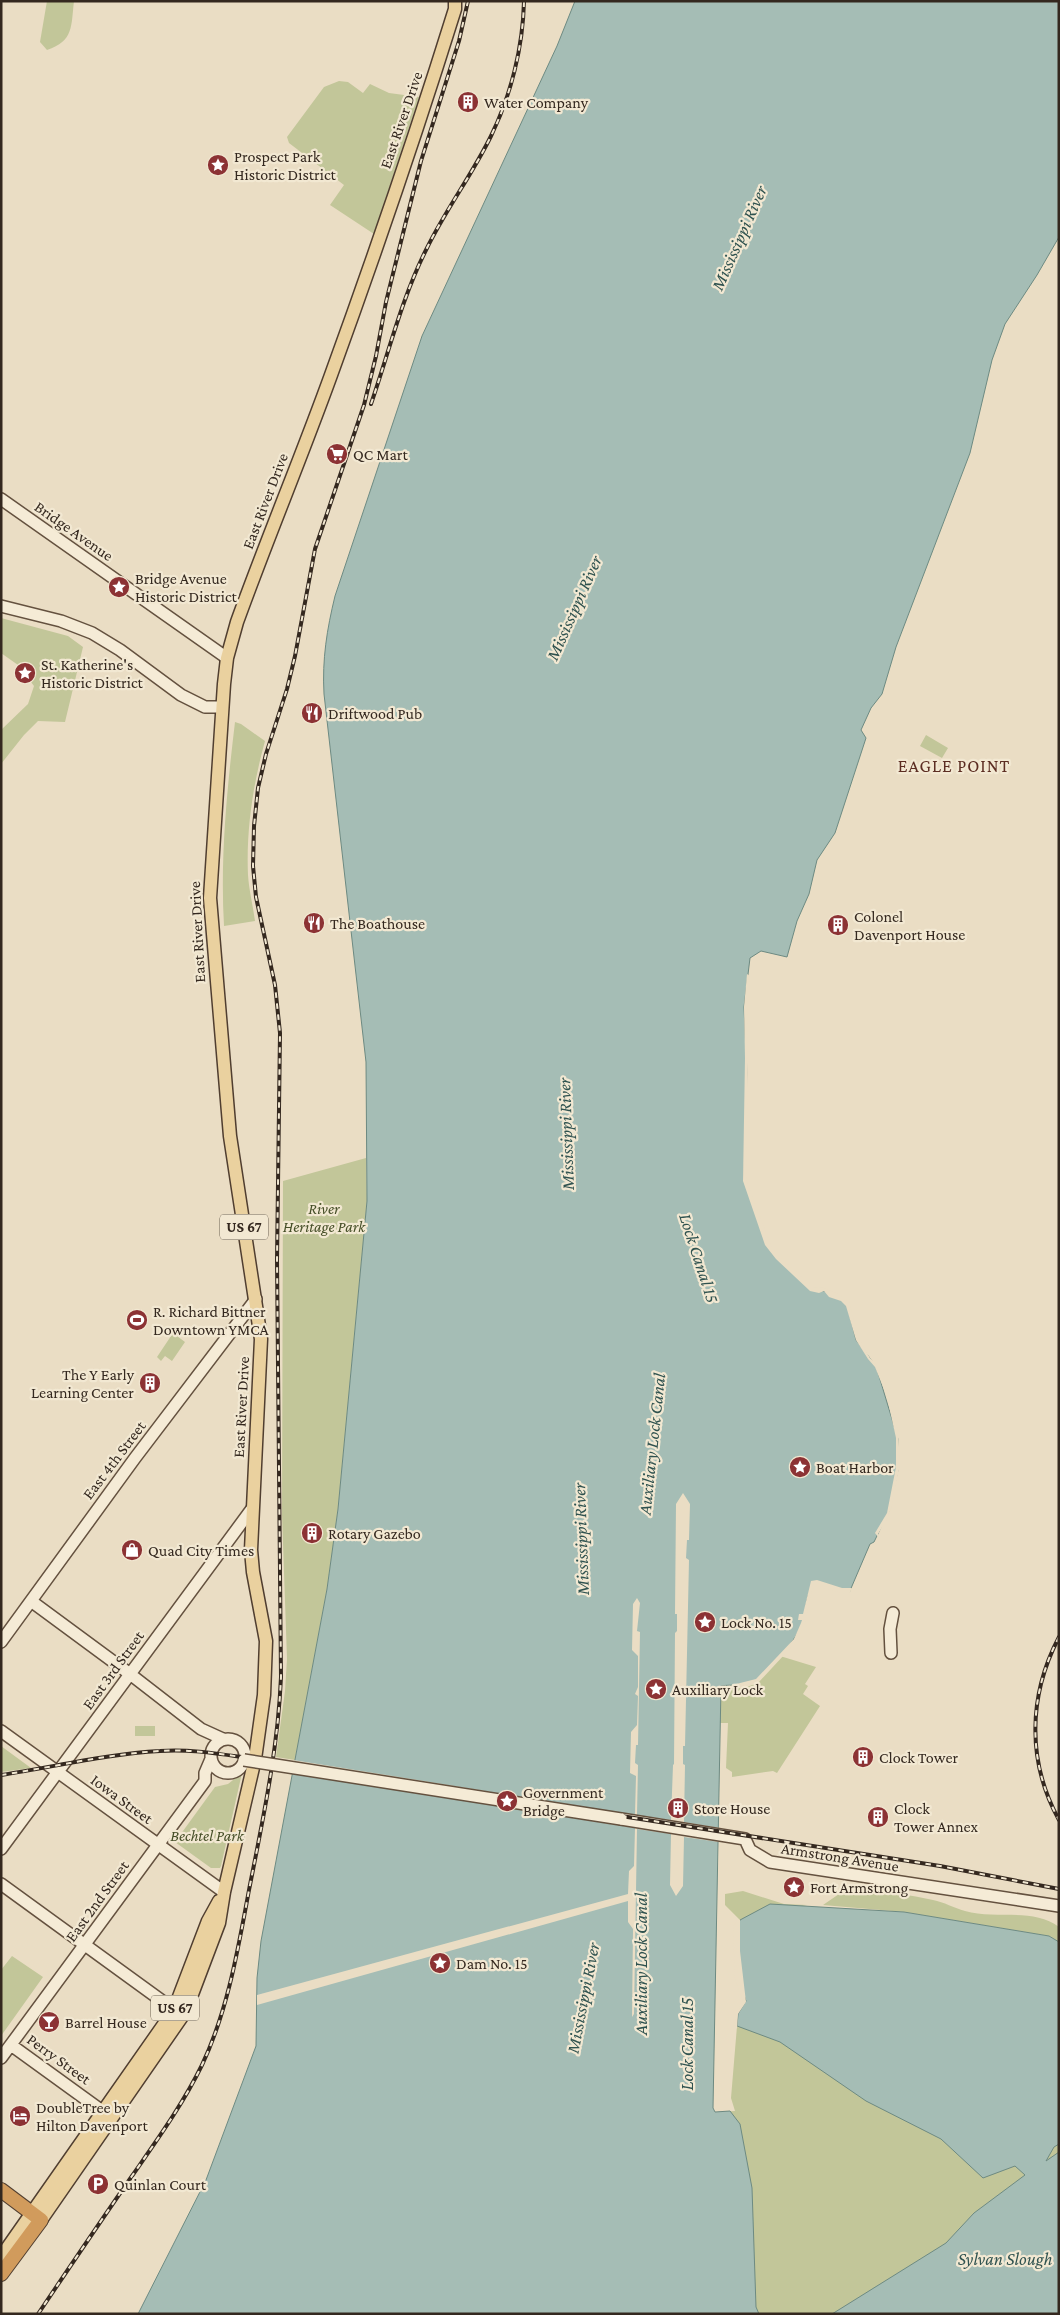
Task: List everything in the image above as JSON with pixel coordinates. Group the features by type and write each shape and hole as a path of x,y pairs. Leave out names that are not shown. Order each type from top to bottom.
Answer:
{"highway":[{"path":"1,2190 37,2217"},
{"name":"US 67","path":"1,2274 37,2217"}],"main road":[{"name":"East River Drive","path":"37,2217 178,2013 208,1921 224,1892 256,1759 266,1676 266,1642 251,1557 251,1510 261,1360 256,1299 230,1136 211,914 211,858 227,658 251,582 330,376 365,277 441,52 455,1"},
{"name":"US 67","path":"1,2257 37,2217"}],"street":[{"name":"Bridge Avenue","path":"1,499 227,658"},
{"path":"1,606 61,620 92,633 120,650 181,696 206,706 222,707"},
{"name":"East 4th Street","path":"1,1642 135,1458 256,1299"},
{"name":"East 3rd Street","path":"1,1849 251,1510"},
{"path":"31,1601 201,1729 223,1740"},
{"path":"891,1653 890,1629 893,1614"},
{"path":"201,1729 215,1767 222,1772"},
{"name":"Iowa Street","path":"1,1731 224,1892"},
{"path":"205,1781 222,1772 234,1772 241,1766 244,1760 244,1750 233,1739 223,1740 216,1744 211,1755"},
{"name":"East 2nd Street","path":"1,2058 205,1781 205,1773 211,1755"},
{"name":"Armstrong Avenue","path":"244,1760 740,1838 750,1850 770,1862 1059,1906"},
{"path":"1,1884 178,2013"},
{"name":"Perry Street","path":"11,2045 107,2115"}],"green space":[{"path":"47,1 74,1 70,32 62,42 47,50 40,42"},
{"path":"339,81 348,82 363,93 370,84 389,93 419,97 374,234 330,205 344,185 289,143 287,137 324,87"},
{"path":"1,618 68,636 83,647 65,722 38,721 1,764 1,730 28,704 34,686 18,665 1,653"},
{"path":"235,722 241,724 265,741 254,791 248,842 248,875 255,921 224,926 224,849"},
{"path":"926,735 948,748 942,758 920,746"},
{"name":"River Heritage Park","path":"366,1158 367,1201 338,1509 327,1589 295,1760 276,1757 285,1691 287,1659 282,1514 283,1181"},
{"path":"173,1333 185,1342 172,1361 165,1356 161,1361 157,1357"},
{"path":"780,1656 816,1667 805,1684 808,1686 803,1694 820,1706 777,1773 773,1771 732,1777 732,1772 726,1768 728,1723 720,1723 721,1696 729,1695 730,1685 744,1685"},
{"path":"135,1726 155,1726 155,1736 135,1736"},
{"path":"1,1746 31,1768 1,1772"},
{"name":"Bechtel Park","path":"242,1773 221,1866 220,1868 211,1868 175,1842 215,1787 228,1784"},
{"path":"864,1888 933,1900 961,1910 977,1913 1038,1917 1059,1927 1059,1942 1049,1936 904,1912 823,1905 842,1892 859,1893"},
{"path":"743,1891 784,1904 807,1905 740,1920 725,1905 725,1894"},
{"path":"12,1956 43,1977 1,2036 1,1970"},
{"path":"738,2014 1059,2089 1059,2158 1011,2201 858,2314 734,2314 717,2112 735,2111 731,2098"}],"water":[{"path":"575,1 1059,1 1059,237 1005,324 992,360 970,453 896,647 882,694 871,708 861,730 866,738 835,833 817,860 809,894 797,921 787,957 761,951 750,958 744,1007 747,1074 744,1180 770,1250 812,1290 824,1291 840,1297 847,1304 856,1340 876,1366 898,1439 898,1470 889,1511 874,1542 870,1544 849,1593 816,1583 808,1596 800,1628 775,1663 761,1677 751,1683 721,1686 713,2108 715,2112 730,2111 740,2124 752,2188 756,2307 759,2314 138,2314 206,2180 256,2046 257,1978 261,1941 327,1589 338,1509 367,1201 366,1062 324,694 324,656 330,620 335,596 422,336 557,46"},
{"name":"Sylvan Slough","path":"770,1904 904,1912 1049,1936 1059,1942 1059,2144 1054,2147 1046,2161 1059,2152 1059,2314 832,2314 946,2243 974,2213 1025,2175 1015,2166 983,2178 941,2139 866,2101 780,2042 737,2026 738,2014 746,2001 738,1978 735,1928 740,1920"}],"pier":[{"path":"747,974 750,976 747,1007 746,1180 772,1248 813,1287 824,1288 839,1294 849,1302 859,1339 870,1358 878,1365 898,1430 900,1464 892,1506 878,1534 879,1538 875,1533 887,1513 896,1467 896,1438 887,1397 875,1367 856,1340 846,1306 841,1301 829,1297 824,1291 819,1293 810,1291 776,1259 765,1245 743,1181 744,1007"},
{"path":"683,1493 690,1504 689,1540 687,1540 686,1558 689,1560 685,1746 683,1746 683,1764 685,1765 684,1822 720,1828 715,2106 719,1842 684,1837 683,1886 676,1896 670,1885 671,1834 637,1829 634,2014 632,2017 633,1929 628,1922 628,1901 257,2005 257,1995 628,1894 629,1871 634,1866 635,1828 290,1773 293,1760 635,1815 636,1776 630,1773 631,1732 637,1725 638,1696 635,1694 638,1687 638,1656 632,1650 633,1604 637,1598 640,1603 637,1631 640,1632 638,1745 636,1745 635,1763 638,1765 637,1815 671,1820 674,1764 675,1633 677,1631 677,1614 675,1614 676,1504"},
{"path":"817,1580 842,1588 852,1588 849,1595 815,1586 812,1590 805,1623 797,1641 758,1683 744,1688 731,1688 732,1685 756,1679 794,1639 802,1620 798,1620 799,1614 803,1614 811,1581"},
{"path":"737,1920 740,1920 740,1951 746,2002 738,2014 737,2029 734,2026 736,2014 743,2001 735,1979 733,1927"}],"railway":[{"path":"38,2314 187,2094 202,2065 219,2023 241,1934 273,1757 281,1677 277,1260 280,1033 275,985 256,897 253,866 254,826 258,788 295,656 315,549 364,405 376,356 386,302 421,161 459,41 468,1"},
{"path":"371,404 403,305 418,267 434,234 484,150 498,120 515,70 521,36 524,1"},
{"path":"1059,1637 1041,1682 1035,1729 1041,1775 1059,1820"},
{"path":"1,1775 140,1753 174,1750 201,1752 271,1761 940,1866 1059,1889"}],"place":[{"name":"Water Company","path":"468,102"},
{"name":"Prospect Park Historic District","path":"218,165"},
{"name":"QC Mart","path":"337,454"},
{"name":"Bridge Avenue Historic District","path":"119,587"},
{"name":"St. Katherine's Historic District","path":"25,673"},
{"name":"Driftwood Pub","path":"312,713"},
{"name":"The Boathouse","path":"314,923"},
{"name":"Colonel Davenport House","path":"838,925"},
{"name":"R. Richard Bittner Downtown YMCA","path":"137,1320"},
{"name":"The Y Early Learning Center","path":"150,1383"},
{"name":"Boat Harbor","path":"800,1467"},
{"name":"Rotary Gazebo","path":"312,1533"},
{"name":"Quad City Times","path":"132,1550"},
{"name":"Lock No. 15","path":"705,1622"},
{"name":"Auxiliary Lock","path":"656,1689"},
{"name":"Clock Tower","path":"863,1757"},
{"name":"Government Bridge","path":"507,1801"},
{"name":"Store House","path":"678,1808"},
{"name":"Clock Tower Annex","path":"878,1817"},
{"name":"Fort Armstrong","path":"794,1887"},
{"name":"Dam No. 15","path":"440,1963"},
{"name":"Barrel House","path":"49,2022"},
{"name":"DoubleTree by Hilton Davenport","path":"20,2116"},
{"name":"Quinlan Court","path":"98,2184"}],"district":[{"name":"EAGLE POINT","path":"954,766"}],"water label":[{"name":"Mississippi River","path":"739,238"},
{"name":"Mississippi River","path":"574,608"},
{"name":"Mississippi River","path":"566,1134"},
{"name":"Lock Canal 15","path":"699,1258"},
{"name":"Auxiliary Lock Canal","path":"652,1444"},
{"name":"Mississippi River","path":"581,1539"},
{"name":"Auxiliary Lock Canal","path":"641,1964"},
{"name":"Mississippi River","path":"583,1998"},
{"name":"Lock Canal 15","path":"687,2044"}]}
